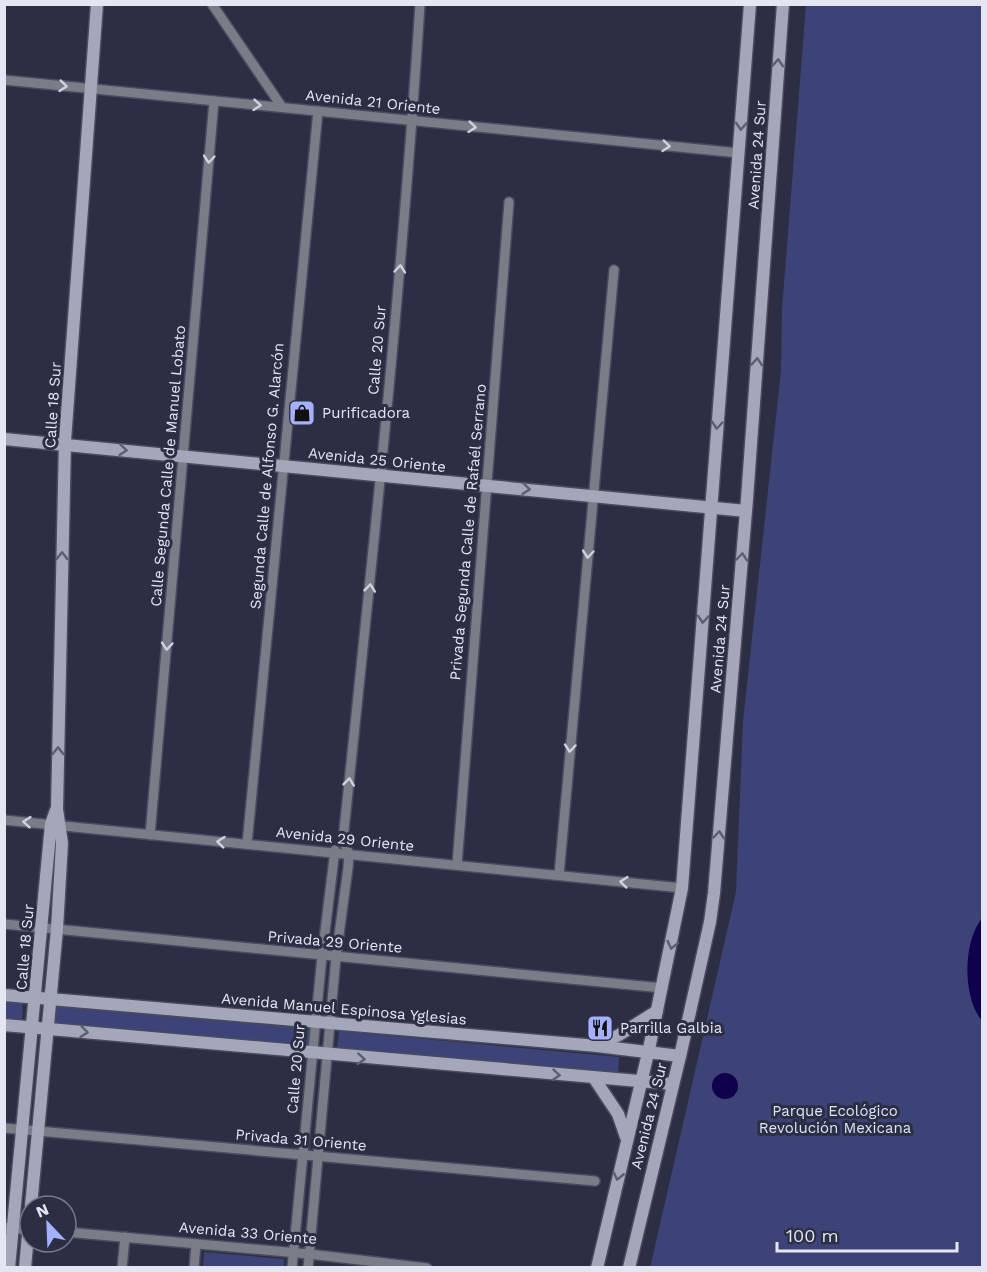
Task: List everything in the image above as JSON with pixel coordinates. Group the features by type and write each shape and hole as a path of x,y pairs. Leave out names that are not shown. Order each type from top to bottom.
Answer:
{"main road":[{"name":"Calle 18 Sur","path":"32,1194 57,929 56,825 64,445 97,4"},
{"name":"Avenida 24 Sur","path":"597,1268 663,988 682,888 750,4"},
{"name":"Avenida 24 Sur","path":"629,1268 680,1056 710,922 714,893 746,511 783,4"},
{"name":"Avenida 25 Oriente","path":"4,439 746,511"},
{"name":"Calle 18 Sur","path":"9,1268 9,1227 22,1130 42,927 56,825"},
{"name":"Avenida Manuel Espinosa Yglesias","path":"4,995 597,1046 680,1056"},
{"path":"597,1046 620,1035 657,1011"},
{"path":"4,1025 327,1056 673,1084"},
{"path":"594,1078 618,1113 626,1138"}],"street":[{"path":"212,4 282,107"},
{"name":"Calle 20 Sur","path":"308,1268 336,957 349,854 343,840 381,476 420,4"},
{"name":"Avenida 21 Oriente","path":"4,80 739,153"},
{"name":"Calle Segunda Calle de Manuel Lobato","path":"150,835 214,101"},
{"name":"Segunda Calle de Alfonso G. Alarcón","path":"247,844 318,111"},
{"name":"Privada Segunda Calle de Rafaél Serrano","path":"457,865 509,202"},
{"path":"559,875 614,270"},
{"name":"Avenida 29 Oriente","path":"4,820 682,888"},
{"path":"333,853 343,840"},
{"name":"Calle 20 Sur","path":"292,1268 333,853"},
{"name":"Privada 29 Oriente","path":"4,924 663,988"},
{"name":"Privada 31 Oriente","path":"4,1128 596,1181"},
{"name":"Avenida 33 Oriente","path":"78,1233 309,1254 427,1268"},
{"path":"122,1268 125,1237"},
{"path":"194,1268 196,1244"}],"green space":[{"name":"Parque Ecológico Revolución Mexicana","path":"806,5 982,5 982,1267 650,1268 736,892 743,721 781,371 782,309"},
{"path":"4,997 23,998 22,1020 5,1019"},
{"path":"52,1001 313,1028 310,1045 49,1022"},
{"path":"339,1031 619,1057 618,1077 337,1050"},
{"path":"204,1252 284,1259 284,1267 203,1267"}],"shaded area":[{"path":"982,918 982,1021 971,998 967,969 971,941"},
{"path":"725,1073 734,1077 738,1086 734,1095 725,1099 716,1095 712,1086 716,1077"}],"place":[{"name":"Purificadora","path":"302,413"},
{"name":"Parrilla Galbia","path":"600,1028"}]}
